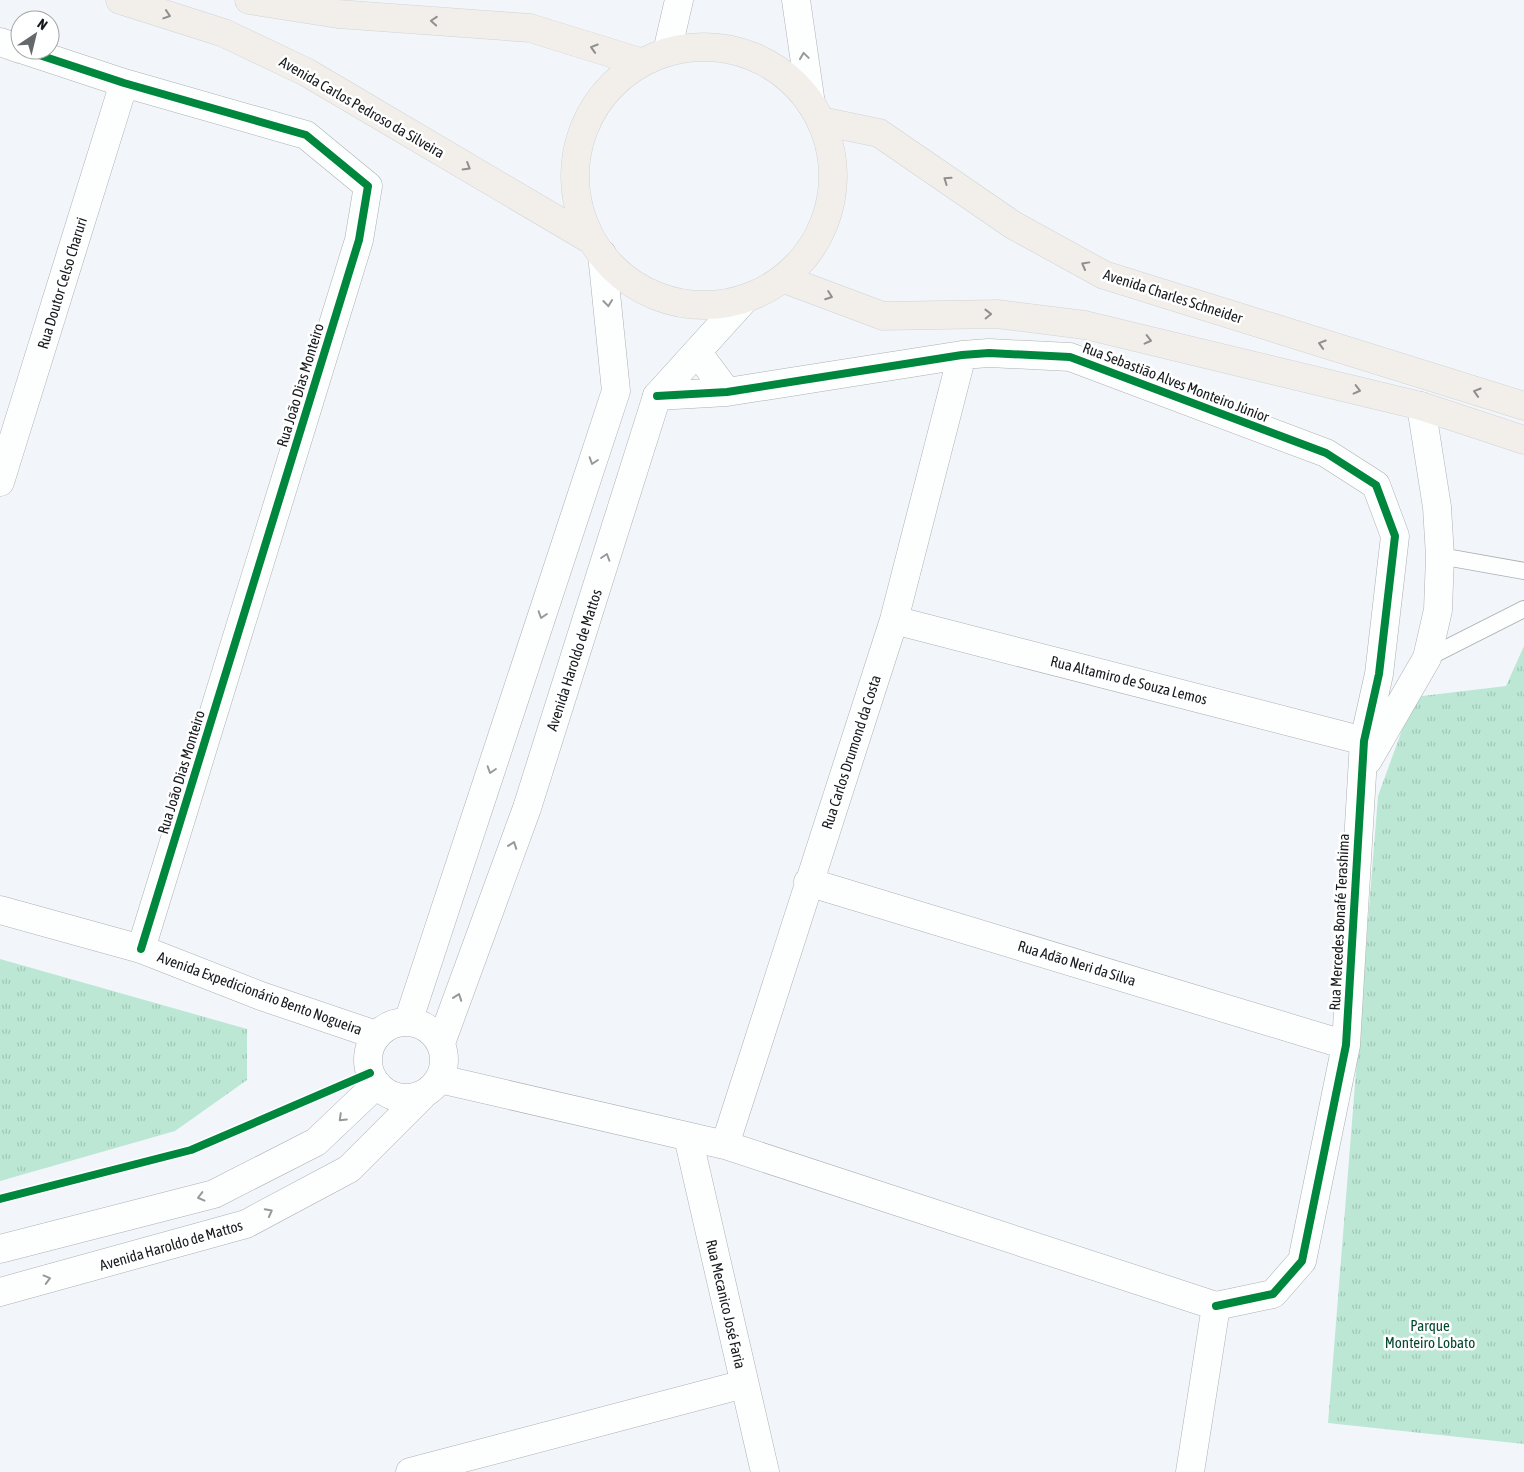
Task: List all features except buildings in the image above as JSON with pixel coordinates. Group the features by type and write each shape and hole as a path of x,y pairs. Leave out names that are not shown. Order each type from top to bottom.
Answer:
{"main road":[{"name":"Avenida Carlos Pedroso da Silveira","path":"120,0 224,33 306,72 597,247"},
{"path":"249,0 338,14 530,28 640,62"},
{"path":"720,46 759,58 793,81 816,112 834,160 832,205 814,247 784,280 744,300 699,306 655,296 617,272 597,247 577,202 574,161 585,121 608,87 640,62 679,48 720,46"},
{"name":"Avenida Charles Schneider","path":"816,112 879,133 1013,225 1104,276 1524,406"},
{"path":"784,280 883,316 997,314 1084,325 1420,406 1524,440"}],"street":[{"path":"667,52 680,0"},
{"path":"796,0 816,112"},
{"name":"Rua João Dias Monteiro","path":"54,60 124,83 306,135 368,186 359,240 141,949"},
{"name":"Rua Doutor Celso Charuri","path":"0,482 124,83"},
{"path":"408,1022 616,391 597,247"},
{"name":"Avenida Haroldo de Mattos","path":"441,1043 527,808 657,396 744,300"},
{"path":"697,352 727,392"},
{"name":"Rua Sebastião Alves Monteiro Júnior","path":"657,396 727,392 962,355 989,353 1070,356 1326,453 1376,485"},
{"name":"Rua Carlos Drumond da Costa","path":"725,1145 808,882 894,620 962,355"},
{"path":"1362,770 1427,658 1438,610 1440,556 1437,507 1420,406"},
{"name":"Rua Mercedes Bonafé Terashima","path":"1216,1306 1273,1294 1302,1261 1346,1045 1364,741 1379,674 1395,536 1376,485"},
{"name":"Rua Altamiro de Souza Lemos","path":"894,620 1364,741"},
{"name":"Rua Adão Neri da Silva","path":"808,882 1346,1045"},
{"name":"Avenida Expedicionário Bento Nogueira","path":"0,910 141,949 261,996 376,1035"},
{"path":"399,1022 408,1022 424,1025 434,1033 441,1043 445,1055 445,1067 431,1087 410,1098 386,1093 370,1073 367,1060 370,1046 376,1035 387,1026 399,1022"},
{"path":"0,1249 214,1194 316,1142 377,1084"},
{"path":"431,1087 688,1136 725,1145 1216,1306 1190,1472"},
{"name":"Avenida Haroldo de Mattos","path":"0,1292 246,1224 349,1169 431,1087"},
{"name":"Rua Mecanico José Faria","path":"688,1136 765,1472"},
{"path":"410,1472 744,1384"}],"lane":[{"path":"1440,556 1524,570"},
{"path":"1427,658 1524,609"}],"green space":[{"name":"Parque Monteiro Lobato","path":"1524,646 1524,1444 1328,1423 1378,796 1414,697 1506,686"},
{"path":"0,959 247,1029 247,1080 175,1131 0,1181"}],"cycle path":[{"path":"54,60 124,83 306,135 368,186 359,240 141,949"},
{"path":"657,396 727,392 962,355 989,353 1070,357 1326,453 1376,485 1395,536 1379,674 1364,741 1346,1045 1302,1261 1273,1294 1216,1306"},
{"path":"0,1199 191,1150 370,1073"}]}
